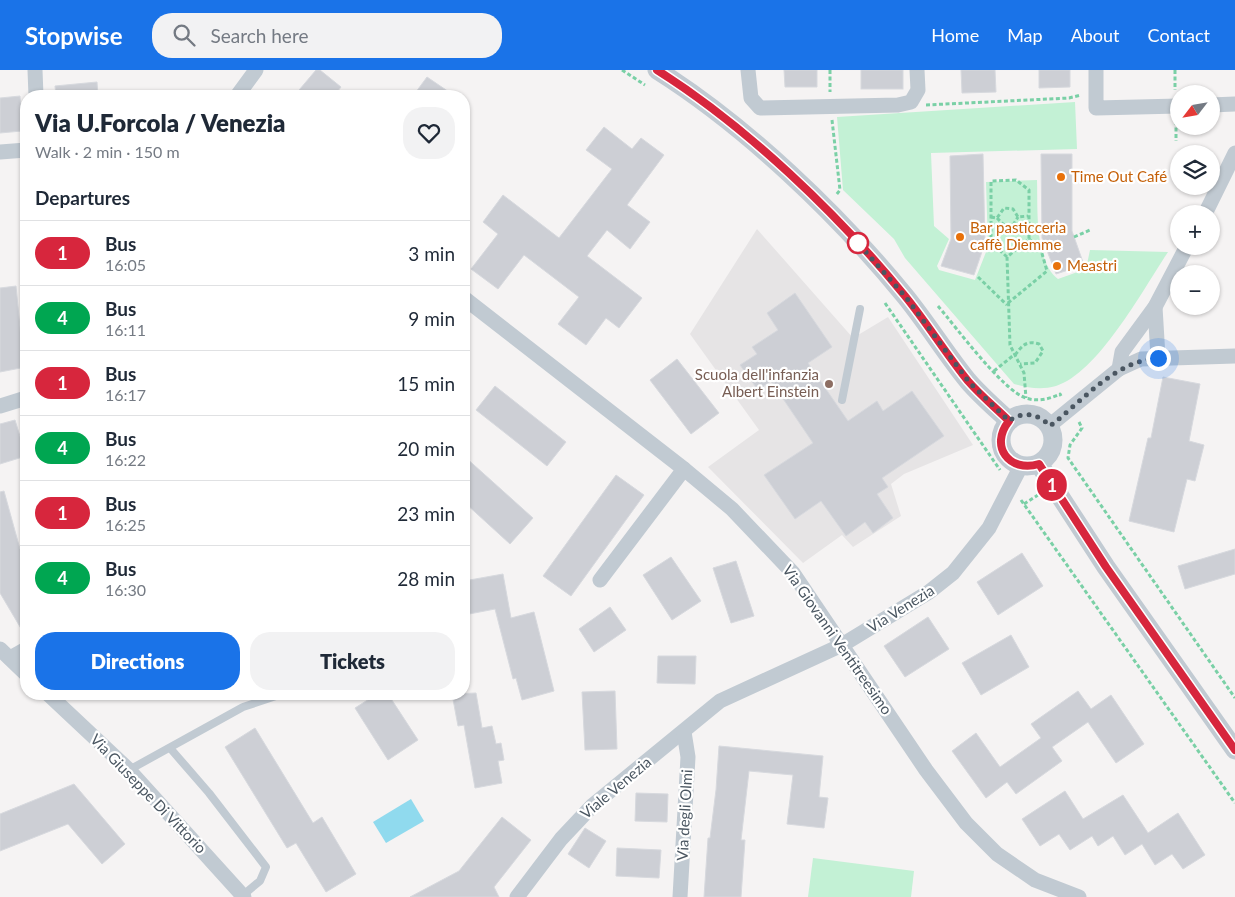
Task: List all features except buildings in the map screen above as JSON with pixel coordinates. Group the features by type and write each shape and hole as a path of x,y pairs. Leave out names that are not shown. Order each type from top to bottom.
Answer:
{"street":[{"path":"35,70 36,90"},
{"path":"241,90 256,70"},
{"path":"657,70 682,86 770,156 843,226 905,296 969,382 1009,421"},
{"path":"748,70 751,98 760,108 898,105 911,102 918,90 917,70"},
{"path":"1096,70 1096,108 1170,106"},
{"path":"1220,105 1235,104"},
{"path":"0,152 20,150"},
{"path":"1209,205 1235,153"},
{"path":"1119,369 1122,352 1155,307 1182,255"},
{"name":"Via Giovanni Ventitreesimo","path":"470,303 684,469 732,509 793,572 926,770 966,822 997,854 1051,892 1079,897"},
{"path":"1155,307 1158,358"},
{"path":"1050,426 1119,369 1141,359 1235,356"},
{"path":"0,406 20,400"},
{"path":"1030,466 1052,452 1053,434 1050,426 1038,416 1022,414 1009,421 1004,428 1001,444 1007,458 1030,466 1106,567 1235,750"},
{"name":"Via Venezia","path":"684,732 720,701 842,645 929,592 953,573 989,528 1011,486 1030,466"},
{"path":"600,580 684,469"},
{"path":"5,654 20,650"},
{"path":"5,654 20,668"},
{"name":"Via Giuseppe Di Vittorio","path":"54,700 129,770 243,896"},
{"name":"Viale Venezia","path":"517,897 561,839 593,804 684,732"},
{"name":"Via degli Olmi","path":"680,897 688,757 684,732"}],"lane":[{"path":"842,400 860,309"},
{"path":"129,770 243,707 264,700"},
{"path":"170,748 215,801 266,867 260,881 243,896"}],"path":[{"path":"622,70 646,85"},
{"path":"830,70 830,107 840,190 836,195"},
{"path":"911,102 932,106 1059,99 1096,91"},
{"path":"1007,257 1028,239 1028,190 1016,180 991,181 991,242 1007,257 1007,304 1010,345 1020,364 1027,386 1026,398"},
{"path":"997,218 1004,208 1013,208 1018,217"},
{"path":"1018,217 1028,216"},
{"path":"991,218 997,218 1005,226 1013,225 1018,217"},
{"path":"1074,237 1090,230"},
{"path":"1007,304 1047,271 1041,250 1028,239"},
{"path":"1041,250 1046,248"},
{"path":"978,277 1007,304"},
{"path":"881,297 1011,486 1235,804"},
{"path":"994,371 1015,355 1024,344 1031,342 1039,344 1043,351 1035,363 1020,364"}],"shaded area":[{"name":"Scuola dell'infanzia Albert Einstein","path":"757,229 853,338 888,317 973,445 904,474 891,484 901,516 853,547 842,535 803,563 708,467 759,430 690,334"}],"green space":[{"path":"1075,102 1077,149 931,153 934,226 949,239 937,266 939,270 975,280 988,247 986,182 1037,180 1041,247 1050,271 1058,279 1086,269 1090,250 1168,252 1119,328 1088,365 1072,378 1056,386 1045,388 1030,387 1014,384 905,258 894,239 843,190 837,117"},
{"path":"813,858 914,871 911,897 808,897"}],"water":[{"path":"411,799 424,821 386,843 373,822"}],"bus line":[{"name":"1","path":"657,70 682,86 770,156 843,226 905,296 969,382 1009,421 1001,435 1003,452 1007,458 1014,464 1021,466 1030,467 1039,464 1106,567 1235,750"}],"place":[{"name":"Time Out Café","path":"1061,177"},
{"name":"Bar pasticceria caffè Diemme","path":"960,237"},
{"name":"Meastri","path":"1057,266"},
{"name":"Scuola dell'infanzia Albert Einstein","path":"829,384"}],"route":[{"path":"858,243 856,241 905,296 969,382 1009,421 1022,414 1030,414 1038,416 1050,426 1119,369 1141,359 1158,358"}]}
